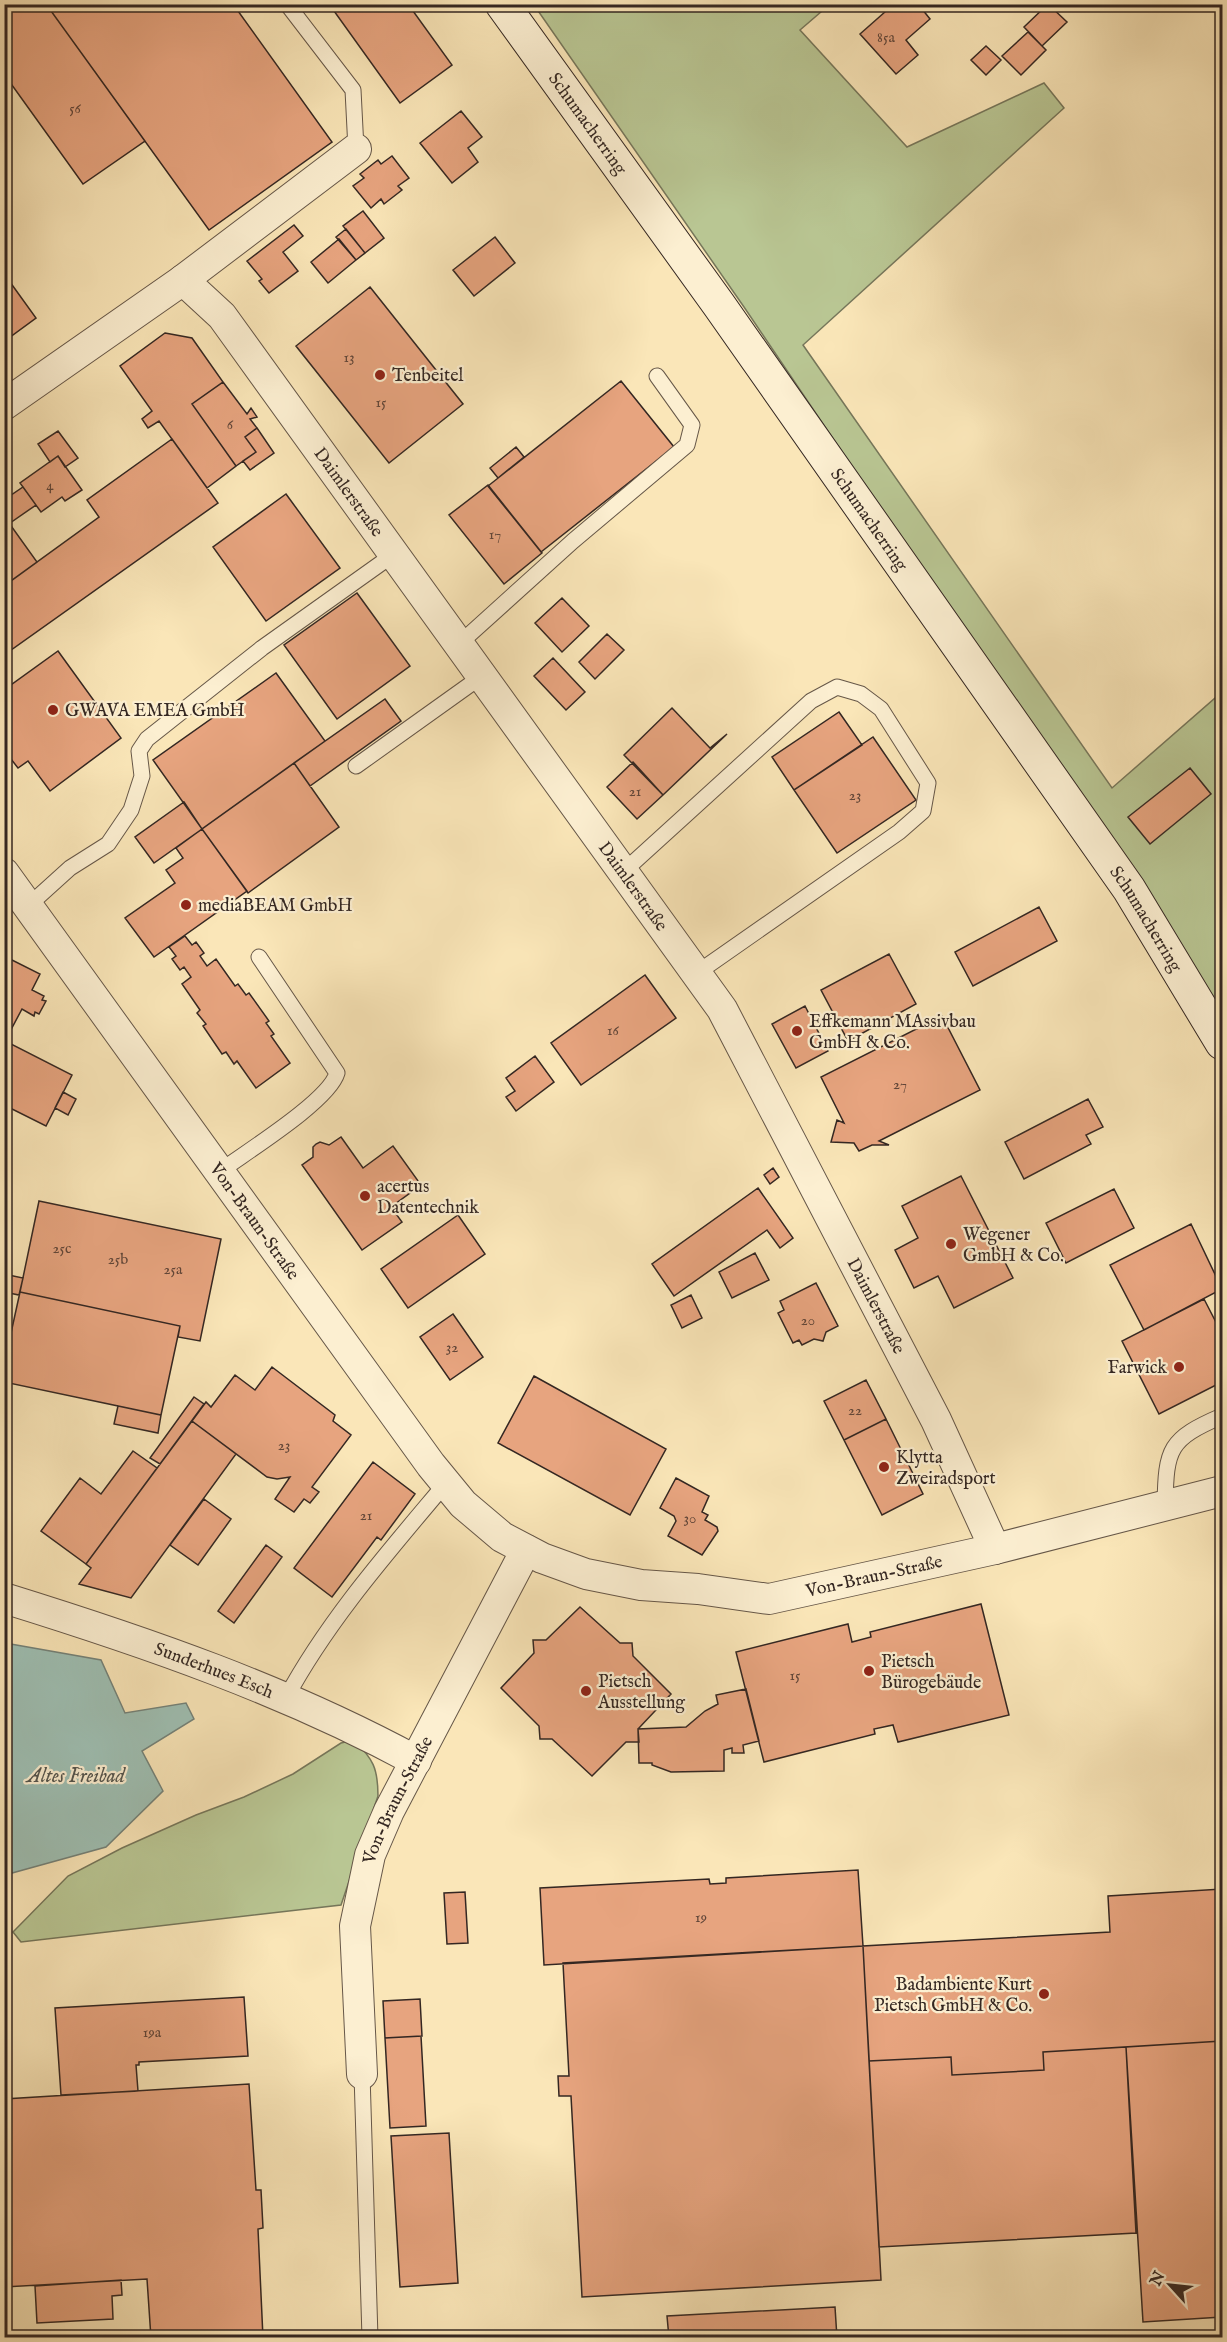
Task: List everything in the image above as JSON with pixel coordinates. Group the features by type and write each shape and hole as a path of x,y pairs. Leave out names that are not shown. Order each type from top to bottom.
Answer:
{"main road":[{"name":"Schumacherring","path":"502,4 719,305 1129,889 1222,1043"}],"street":[{"path":"4,405 183,280 356,149"},
{"name":"Daimlerstraße","path":"183,280 222,316 722,1009 936,1420 994,1549"},
{"name":"Von-Braun-Straße","path":"4,873 399,1424 463,1504 502,1537 526,1550 586,1574 641,1586 698,1589 769,1599 994,1549 1222,1491"},
{"name":"Von-Braun-Straße","path":"362,2074 355,1951 360,1892 370,1855 416,1761 526,1550"},
{"name":"Sunderhues Esch","path":"4,1598 152,1645 286,1698 359,1730 416,1761"}],"lane":[{"path":"287,4 353,90 356,149"},
{"path":"459,644 573,541 687,445 692,425 657,376"},
{"path":"28,906 70,868 108,844 131,810 142,776 139,751 147,739 262,648 394,554"},
{"path":"356,766 482,676"},
{"path":"624,872 811,701 837,687 861,694 881,709 928,783 923,811 899,832 697,974"},
{"path":"219,1172 310,1105 334,1084 337,1073 259,957"},
{"path":"1165,1506 1167,1462 1176,1442 1192,1429 1222,1416"},
{"path":"286,1698 303,1666 371,1574 446,1484"},
{"path":"362,2074 370,2337"}],"green space":[{"path":"534,5 829,5 800,30 907,147 1044,83 1064,108 803,345 1112,788 1222,692 1222,1014 744,307"},
{"path":"354,1740 373,1765 377,1778 378,1796 341,1905 21,1942 13,1932 68,1876 122,1848 293,1774 341,1743"}],"water":[{"name":"Altes Freibad","path":"5,1643 101,1660 125,1713 186,1703 194,1719 142,1751 163,1791 106,1847 5,1875"}],"building":[{"path":"4,4 46,4 145,141 83,184 4,74"},
{"path":"46,4 233,4 332,142 209,230"},
{"path":"329,4 408,4 452,65 400,103"},
{"path":"894,4 918,4 930,19 906,40 918,55 896,74 860,34"},
{"path":"1048,4 1067,22 1042,46 1024,27"},
{"path":"1028,32 1046,50 1021,75 1002,56"},
{"path":"986,46 1001,60 986,75 971,60"},
{"path":"461,111 482,137 468,148 478,162 452,183 420,143"},
{"path":"392,156 409,178 398,186 402,190 384,204 381,199 371,208 353,186 364,178 360,174 378,160 381,164"},
{"path":"363,211 384,238 365,253 343,226"},
{"path":"294,225 303,236 283,252 298,271 269,293 259,281 262,279 247,261"},
{"path":"346,229 365,253 356,260 336,237"},
{"path":"495,237 515,263 474,296 453,270"},
{"path":"339,239 356,260 328,283 311,262"},
{"path":"10,282 36,318 6,340 4,286"},
{"name":"Tenbeitel","path":"370,287 463,404 389,463 296,346"},
{"path":"165,333 192,338 223,382 192,404 236,466 207,488 159,421 148,428 142,419 152,411 120,366"},
{"path":"621,381 674,447 541,552 488,486"},
{"path":"223,382 247,414 251,408 257,417 250,419 257,428 245,437 256,452 236,466 192,404"},
{"path":"257,428 274,453 250,470 243,461 256,452 245,437"},
{"path":"58,431 78,458 65,467 58,456 50,462 38,444"},
{"path":"172,439 218,503 4,655 4,586 99,517 87,500"},
{"path":"516,447 524,457 498,478 490,468"},
{"path":"58,456 82,490 65,501 62,497 41,512 20,483"},
{"path":"488,485 542,553 504,584 449,515"},
{"path":"23,487 36,505 10,523 4,516 4,500"},
{"path":"286,494 340,568 266,621 213,547"},
{"path":"4,516 37,562 4,586"},
{"path":"357,593 410,666 337,719 284,645"},
{"path":"562,598 589,626 562,652 535,623"},
{"path":"607,634 624,650 595,679 579,662"},
{"name":"GWAVA EMEA GmbH","path":"58,651 121,738 50,791 28,761 18,768 4,750 4,690"},
{"path":"553,658 585,692 566,710 534,676"},
{"path":"276,673 325,741 202,829 153,760"},
{"path":"385,699 401,721 310,786 294,763"},
{"path":"672,708 710,748 727,734 663,795 624,755"},
{"path":"839,712 862,745 794,790 772,757"},
{"path":"873,737 916,800 837,853 794,790"},
{"path":"633,762 663,795 637,819 607,787"},
{"path":"294,763 339,827 248,893 202,829"},
{"path":"1190,768 1211,794 1150,844 1128,817"},
{"path":"184,802 202,829 154,863 135,837"},
{"name":"mediaBEAM GmbH","path":"202,829 247,891 154,957 125,918 175,883 166,870 183,858 176,848"},
{"path":"1039,907 1057,941 973,986 955,952"},
{"path":"185,936 192,945 196,942 204,953 200,956 207,966 216,959 235,986 238,984 246,995 249,993 269,1021 266,1023 274,1034 271,1036 290,1063 256,1088 237,1061 234,1064 226,1052 222,1054 203,1026 206,1024 197,1013 200,1010 182,984 191,977 184,967 180,970 172,959 176,956 169,947"},
{"path":"889,954 916,1004 848,1041 821,990"},
{"path":"4,956 40,974 32,990 44,996 42,1000 46,1001 39,1014 35,1012 34,1016 22,1009 5,1041 72,1075 46,1126 4,1105"},
{"path":"645,975 676,1018 581,1085 551,1043"},
{"name":"Effkemann MAssivbau GmbH & Co.","path":"805,1006 828,1051 796,1068 772,1024"},
{"path":"942,1016 980,1090 879,1141 889,1145 872,1145 859,1151 854,1143 831,1142 837,1120 844,1123 821,1077"},
{"path":"535,1056 554,1082 516,1111 506,1097 515,1091 506,1078"},
{"path":"63,1092 76,1099 68,1115 55,1108"},
{"path":"1088,1099 1103,1127 1086,1135 1091,1144 1024,1179 1005,1142"},
{"name":"acertus Datentechnik","path":"341,1137 363,1168 393,1146 421,1185 391,1207 402,1222 362,1250 302,1165 313,1157 313,1147 316,1144 320,1142 329,1145"},
{"path":"773,1168 779,1177 770,1184 764,1175"},
{"name":"Wegener GmbH & Co.","path":"961,1176 1013,1278 954,1308 938,1276 914,1288 895,1250 918,1238 902,1206"},
{"path":"758,1188 793,1238 780,1248 767,1230 674,1296 652,1264"},
{"path":"1114,1189 1134,1228 1066,1263 1046,1223"},
{"path":"39,1201 221,1239 200,1341 178,1337 180,1326 20,1292"},
{"path":"458,1215 485,1254 408,1308 381,1269"},
{"path":"1191,1224 1222,1289 1144,1330 1110,1265"},
{"path":"755,1253 769,1280 732,1298 719,1272"},
{"path":"4,1274 23,1278 19,1295 4,1292"},
{"path":"816,1283 838,1326 826,1332 823,1341 814,1339 802,1345 799,1340 793,1343 778,1313 784,1310 780,1301"},
{"path":"20,1292 180,1326 161,1415 4,1382 4,1365"},
{"path":"691,1295 702,1318 682,1328 671,1305"},
{"name":"Farwick","path":"1204,1299 1222,1334 1216,1338 1222,1351 1222,1382 1159,1414 1122,1341"},
{"path":"453,1314 483,1357 450,1380 420,1337"},
{"path":"1222,1334 1222,1351 1216,1338"},
{"path":"272,1367 335,1415 333,1421 351,1435 312,1487 319,1492 310,1503 304,1499 294,1512 275,1499 290,1477 277,1479 267,1477 192,1421 206,1402 211,1407 235,1375 255,1390"},
{"path":"534,1376 666,1449 630,1515 498,1443"},
{"path":"866,1380 886,1419 844,1440 824,1401"},
{"path":"194,1397 204,1404 160,1464 150,1458"},
{"path":"118,1406 161,1415 158,1433 114,1424"},
{"name":"Klytta Zweiradsport","path":"886,1419 923,1494 882,1515 844,1440"},
{"path":"192,1421 236,1454 131,1598 79,1584 91,1568 86,1564"},
{"path":"133,1451 157,1468 86,1564 41,1531 80,1478 101,1494"},
{"path":"373,1462 415,1494 381,1540 377,1537 332,1597 294,1568"},
{"path":"676,1478 709,1496 702,1512 708,1515 705,1520 717,1527 718,1531 702,1555 668,1536 676,1521 674,1516 660,1508"},
{"path":"204,1499 231,1519 198,1565 170,1545"},
{"path":"266,1545 282,1557 234,1623 218,1611"},
{"name":"Pietsch Bürogebäude","path":"981,1604 1009,1715 898,1742 893,1725 874,1729 875,1734 764,1762 736,1652 848,1624 852,1642 871,1637 870,1632"},
{"name":"Pietsch Ausstellung","path":"580,1607 620,1643 632,1643 633,1656 671,1694 638,1729 639,1742 626,1742 592,1776 552,1739 540,1739 539,1726 501,1688 534,1653 533,1640 546,1640"},
{"path":"746,1689 759,1741 743,1745 744,1753 732,1753 732,1748 724,1750 724,1771 671,1772 652,1765 652,1763 639,1763 638,1729 686,1727 705,1711 718,1704 716,1695"},
{"path":"858,1870 863,1946 544,1965 540,1888 709,1879 710,1884 726,1883 726,1878"},
{"name":"Badambiente Kurt Pietsch GmbH & Co.","path":"1222,1889 1222,2041 1043,2052 1044,2070 952,2075 951,2057 869,2061 863,1946 1110,1932 1108,1896"},
{"path":"465,1892 468,1943 447,1944 444,1893"},
{"path":"863,1946 881,2280 582,2297 571,2096 559,2096 558,2076 569,2076 563,1963"},
{"path":"244,1997 248,2056 139,2062 139,2065 136,2065 138,2091 61,2095 55,2008"},
{"path":"420,1999 422,2036 385,2038 383,2001"},
{"path":"421,2036 426,2126 390,2128 385,2038"},
{"path":"1222,2041 1222,2317 1143,2322 1126,2047"},
{"path":"1126,2047 1136,2233 879,2247 869,2061 951,2057 952,2075 1044,2070 1043,2052"},
{"path":"249,2084 256,2190 261,2190 263,2228 258,2229 263,2338 151,2338 147,2279 4,2287 4,2099"},
{"path":"449,2133 458,2283 400,2287 391,2136"},
{"path":"121,2280 122,2295 112,2296 113,2319 37,2323 35,2286"},
{"path":"835,2307 837,2338 669,2338 667,2316"}],"place":[{"name":"Tenbeitel","path":"380,375"},
{"name":"GWAVA EMEA GmbH","path":"53,710"},
{"name":"mediaBEAM GmbH","path":"186,905"},
{"name":"Effkemann MAssivbau GmbH & Co.","path":"797,1031"},
{"name":"acertus Datentechnik","path":"365,1196"},
{"name":"Wegener GmbH & Co.","path":"951,1244"},
{"name":"Farwick","path":"1179,1367"},
{"name":"Klytta Zweiradsport","path":"884,1467"},
{"name":"Pietsch Bürogebäude","path":"869,1671"},
{"name":"Pietsch Ausstellung","path":"586,1691"},
{"name":"Badambiente Kurt Pietsch GmbH & Co.","path":"1044,1994"}]}
